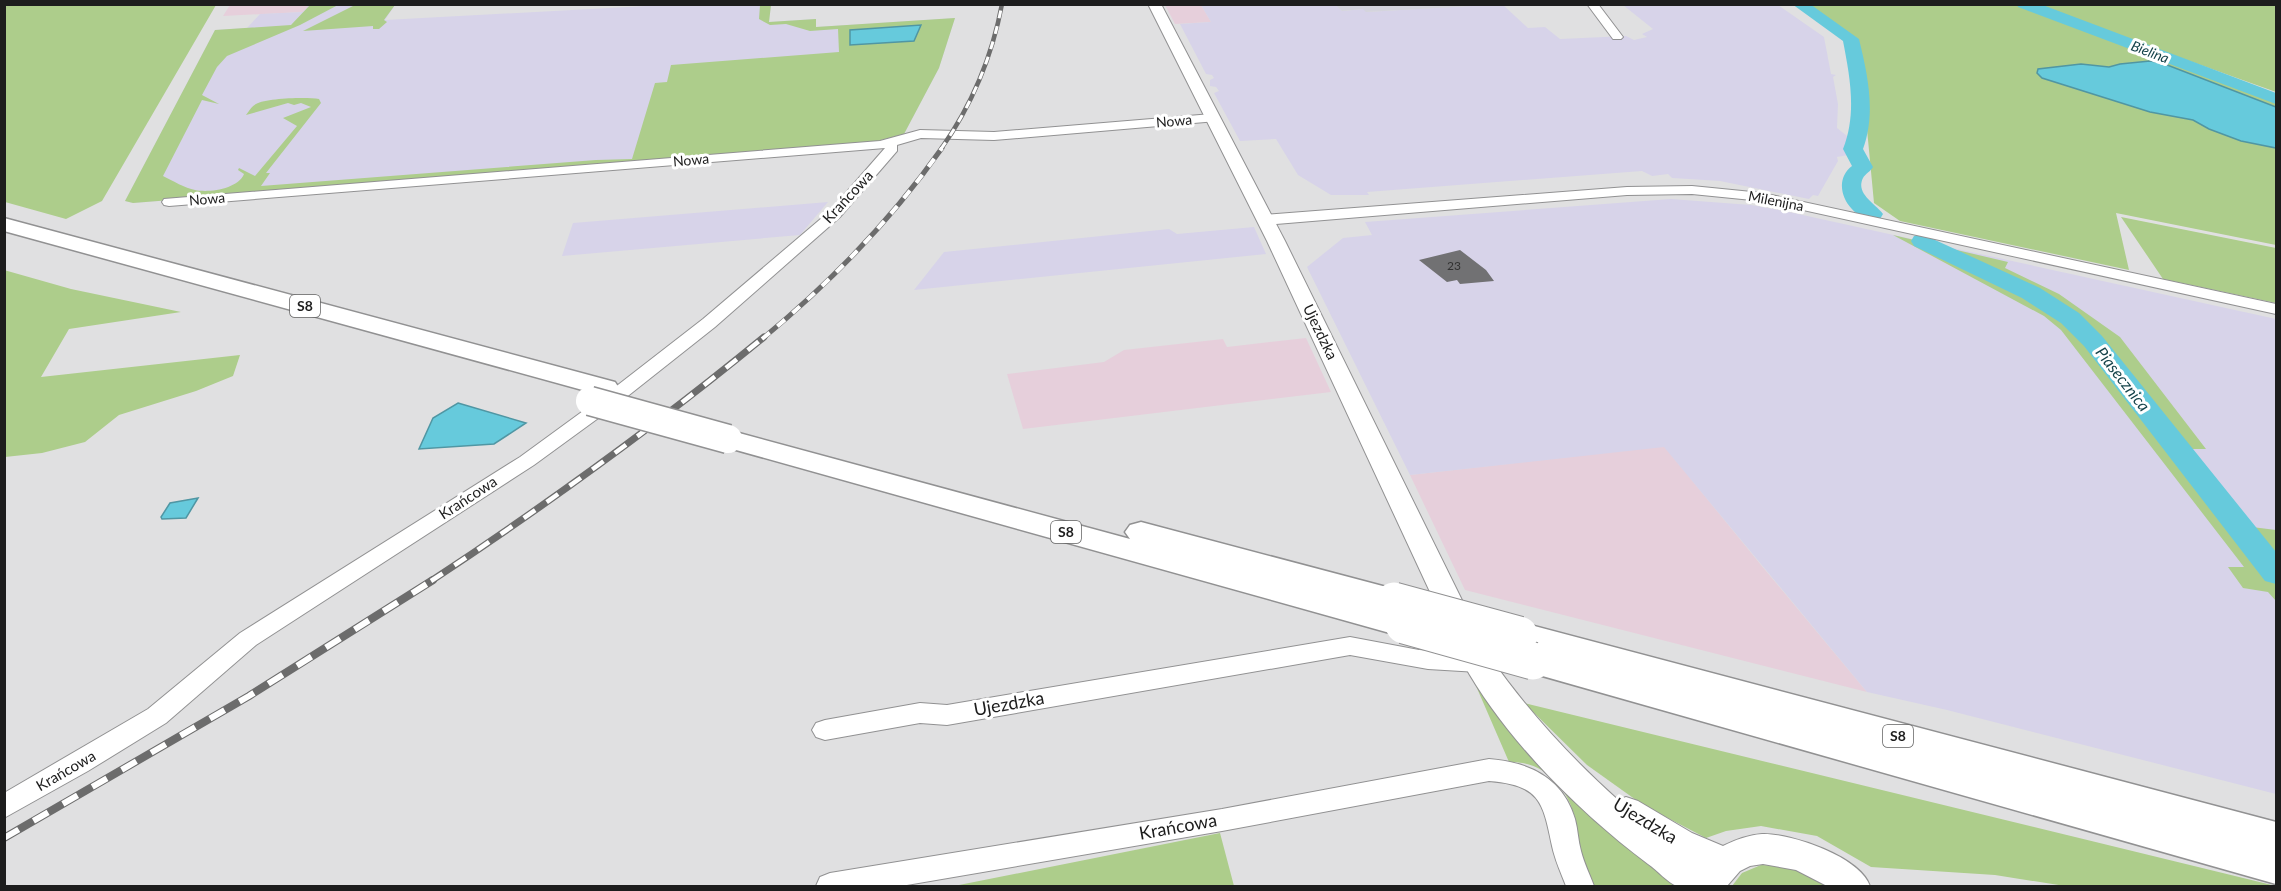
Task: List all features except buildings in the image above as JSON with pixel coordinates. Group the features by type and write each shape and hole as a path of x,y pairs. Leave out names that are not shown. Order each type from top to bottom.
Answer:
{"highway":[{"name":"S8","path":"4,224 598,394"},
{"name":"S8","path":"4,238 736,431 1526,648 2277,866"},
{"name":"S8","path":"1526,648 2277,838"}],"main road":[{"name":"Ujezdzka","path":"1154,4 1265,220 1478,663 1509,708 1570,773 1628,828 1712,879"},
{"path":"1712,879 1737,856 1752,851 1788,852 1827,867 1852,886"}],"street":[{"path":"1592,4 1617,37"},
{"name":"Nowa","path":"169,202 890,143 920,134 994,136 1212,118"},
{"name":"Krańcowa","path":"4,807 80,764 157,716 248,639 527,460 612,399 709,323 835,214 892,148 890,143"},
{"name":"Milenijna","path":"1265,220 1627,191 1722,192 1851,216 2277,309"},
{"name":"Ujezdzka","path":"825,730 920,713 947,715 1350,646 1366,647 1434,661 1478,663"},
{"name":"Krańcowa","path":"831,886 1211,822 1489,770 1525,775 1539,783 1552,797 1561,818 1567,851 1580,886"}],"shaded area":[{"path":"310,4 395,5 385,20 664,5 771,4 769,22 816,19 816,27 955,18 939,68 904,134 881,140 879,144 133,203 125,201 215,30 247,28 260,14 303,12"},
{"path":"1336,4 1342,11 1364,9 1367,12 1502,4 1528,28 1545,27 1560,39 1626,36 1634,40 1647,37 1642,34 1653,29 1623,5 1778,5 1824,37 1831,74 1836,75 1833,77 1838,104 1837,128 1847,136 1848,155 1837,157 1838,161 1818,196 1813,195 1809,199 1720,181 1672,178 1668,174 1652,176 1642,171 1367,192 1369,195 1331,195 1298,175 1276,139 1240,141 1214,93 1219,91 1216,87 1210,86 1210,80 1214,78 1206,74 1180,24 1211,22 1201,5"},
{"path":"230,5 310,5 303,12 223,16"},
{"path":"1165,5 1201,5 1211,22 1175,24"},
{"path":"1336,5 1490,5 1366,12 1363,9 1342,11"},
{"path":"1671,199 1751,205 1789,212 2276,319 2276,794 1947,710 1867,692 1664,447 1410,475 1307,267 1343,238 1372,235 1365,222"},
{"path":"828,202 800,235 562,256 573,223"},
{"path":"1254,227 1266,254 914,290 944,252 1169,229 1177,234"},
{"path":"1306,338 1331,392 1023,429 1007,374 1104,362 1124,350 1223,339 1227,347"},
{"path":"1664,446 1867,692 1465,590 1410,475"}],"green space":[{"path":"4,5 216,5 102,201 66,219 5,202"},
{"path":"310,5 338,5 300,25 227,56 217,67 202,95 219,104 202,100 163,176 191,189 208,191 222,189 236,183 244,174 238,170 239,168 255,176 297,126 283,118 311,107 301,103 294,105 288,103 246,115 253,106 261,102 297,98 319,99 321,103 266,173 270,173 261,186 632,159 655,83 667,82 671,65 839,52 838,29 810,31 786,24 770,25 759,19 760,5 771,5 769,22 816,19 816,27 955,18 939,68 904,134 881,140 879,144 133,203 125,201 215,30 291,25"},
{"path":"355,5 395,5 384,20 387,22 379,29 373,29 373,26 303,31"},
{"path":"1800,5 2023,5 2276,101 2276,245 2116,213 2129,270 1900,221 1874,203 1861,66 1853,39"},
{"path":"2033,5 2276,5 2276,92"},
{"path":"2121,217 2276,248 2276,303 2163,279"},
{"path":"1893,235 2008,262 2005,268 2059,294 2120,337 2206,449 2191,449 2252,527 2276,530 2276,601 2268,592 2243,588 2228,567 2244,567 2061,330 2044,316"},
{"path":"4,270 71,289 181,312 69,329 41,377 240,355 233,376 196,391 119,415 85,442 42,453 5,457"},
{"path":"1473,679 1499,715 1687,886 1593,886 1581,856 1575,818 1566,796 1560,786 1543,771 1533,766 1509,762"},
{"path":"1524,703 2276,886 2065,886 1995,875 1871,867 1817,836 1761,826 1726,831 1706,838 1643,805 1587,765"},
{"path":"1220,833 1234,886 954,886"},
{"path":"1761,865 1798,870 1831,886 1732,886 1742,873"}],"water":[{"path":"921,25 914,41 850,45 850,30"},
{"path":"2150,61 2162,63 2276,107 2276,148 2241,141 2209,129 2193,120 2150,112 2042,78 2037,73 2038,69 2081,64 2109,67"},
{"path":"458,403 526,423 494,444 419,449 433,418"},
{"path":"198,498 186,518 162,519 170,503"}],"waterway":[{"name":"Piasecznica","path":"1799,4 1851,39 1859,80 1861,109 1858,137 1853,149 1863,167 1853,175 1851,189 1859,203 1872,214"},
{"name":"Bielina","path":"2024,4 2276,99"},
{"name":"Piasecznica","path":"1922,241 2031,293 2070,318 2093,341 2276,573"}],"railway":[{"path":"941,149 962,115 979,80 993,43 1002,4"},
{"path":"762,339 812,296 859,249 902,200 942,148"},
{"path":"431,581 600,463 683,402 764,337"},
{"path":"4,838 249,696 433,580"}]}
